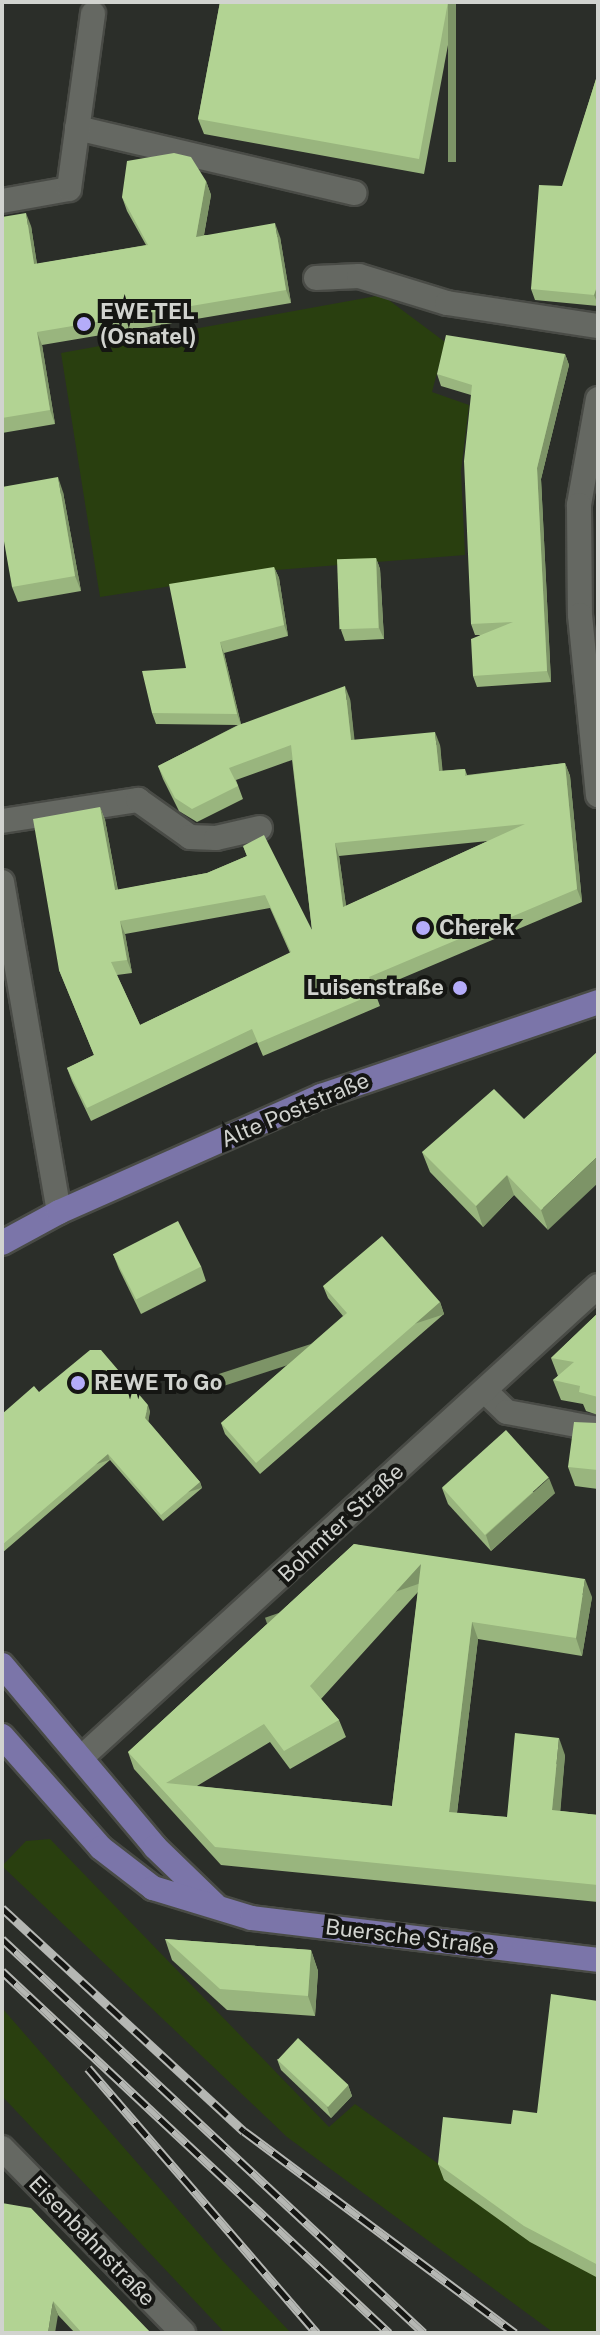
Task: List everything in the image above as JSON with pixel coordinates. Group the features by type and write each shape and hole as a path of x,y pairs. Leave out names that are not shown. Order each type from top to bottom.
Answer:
{"main road":[{"name":"Alte Poststraße","path":"2,1243 59,1212 321,1096 598,1002"},
{"path":"2,1665 155,1847 222,1912"},
{"name":"Buersche Straße","path":"2,1736 101,1848 153,1888 222,1912 598,1960"}],"street":[{"path":"2,201 69,189 93,14"},
{"path":"77,128 355,193"},
{"path":"316,278 359,276 447,303 598,326"},
{"path":"598,399 579,505 580,615 598,795"},
{"path":"2,821 138,800 190,837 216,838 260,828"},
{"path":"2,882 59,1212"},
{"name":"Bohmter Straße","path":"81,1758 598,1286"},
{"path":"485,1391 507,1412 598,1429"},
{"name":"Eisenbahnstraße","path":"2,2148 183,2333"}],"green space":[{"path":"382,295 445,342 432,392 469,405 461,471 465,555 276,570 100,597 61,353"},
{"path":"50,1839 329,2127 355,2104 598,2278 598,2333 554,2333 287,2137 2,1866 26,1841"},
{"path":"2,2008 222,2260 291,2333 225,2333 2,2096"}],"building":[{"path":"220,2 448,2 419,159 198,119"},
{"path":"598,64 598,283 594,295 531,289 539,185 562,186"},
{"name":"EWE TEL (Osnatel)","path":"174,153 191,157 206,181 196,237 275,223 286,290 37,332 50,410 2,418 2,217 26,213 34,264 148,245 122,197 127,161"},
{"path":"446,335 565,354 537,468 547,671 473,676 471,639 513,622 471,624 464,461 472,385 437,374"},
{"path":"58,477 75,576 12,587 2,530 2,487"},
{"path":"376,558 378,628 339,629 337,559"},
{"path":"274,567 284,625 220,642 237,714 152,713 142,671 186,668 169,584"},
{"path":"345,686 351,740 435,732 439,771 465,769 465,776 565,763 577,889 369,977 376,993 258,1043 252,1029 87,1108 67,1068 94,1055 59,970 33,819 100,807 115,890 207,873 247,856 243,846 264,835 312,930 291,745 229,768 238,786 192,809 175,798 158,766 239,725","holes":["525,824 343,907 335,843","265,895 291,952 140,1025 111,962 127,960 120,921"]},
{"path":"598,1051 598,1156 541,1210 507,1175 476,1206 422,1152 494,1089 524,1119"},
{"path":"178,1221 201,1266 136,1300 113,1254"},
{"path":"382,1236 440,1302 256,1463 221,1423 347,1313 323,1286"},
{"path":"598,1313 598,1397 579,1392 580,1386 553,1380 574,1362 551,1358"},
{"path":"90,1350 101,1350 148,1405 145,1418 200,1482 161,1515 108,1454 2,1545 2,1414 34,1386 39,1392"},
{"path":"598,1420 598,1470 568,1467 574,1422 597,1423"},
{"path":"506,1430 549,1478 485,1535 442,1488"},
{"path":"354,1544 585,1579 576,1638 472,1622 449,1812 507,1817 515,1733 559,1738 552,1810 598,1815 598,1885 215,1847 128,1752","holes":["421,1564 392,1806 166,1783 264,1724 284,1751 339,1720 310,1686"]},
{"path":"165,1939 311,1950 308,1996 220,1989"},
{"path":"551,1994 598,2001 598,2265 524,2226 438,2164 443,2117 511,2124 513,2110 537,2113"},
{"path":"298,2038 348,2085 328,2107 278,2060"},
{"path":"2,2203 31,2208 151,2333 82,2333 53,2301 48,2333 2,2333"}],"railway":[{"path":"2,1908 244,2131 515,2333"},
{"path":"2,1939 424,2333"},
{"path":"2,1971 389,2333"},
{"path":"88,2068 317,2333"}],"place":[{"name":"EWE TEL (Osnatel)","path":"84,324"},
{"name":"Cherek","path":"423,928"},
{"name":"Luisenstraße","path":"460,988"},
{"name":"REWE To Go","path":"78,1383"}]}
